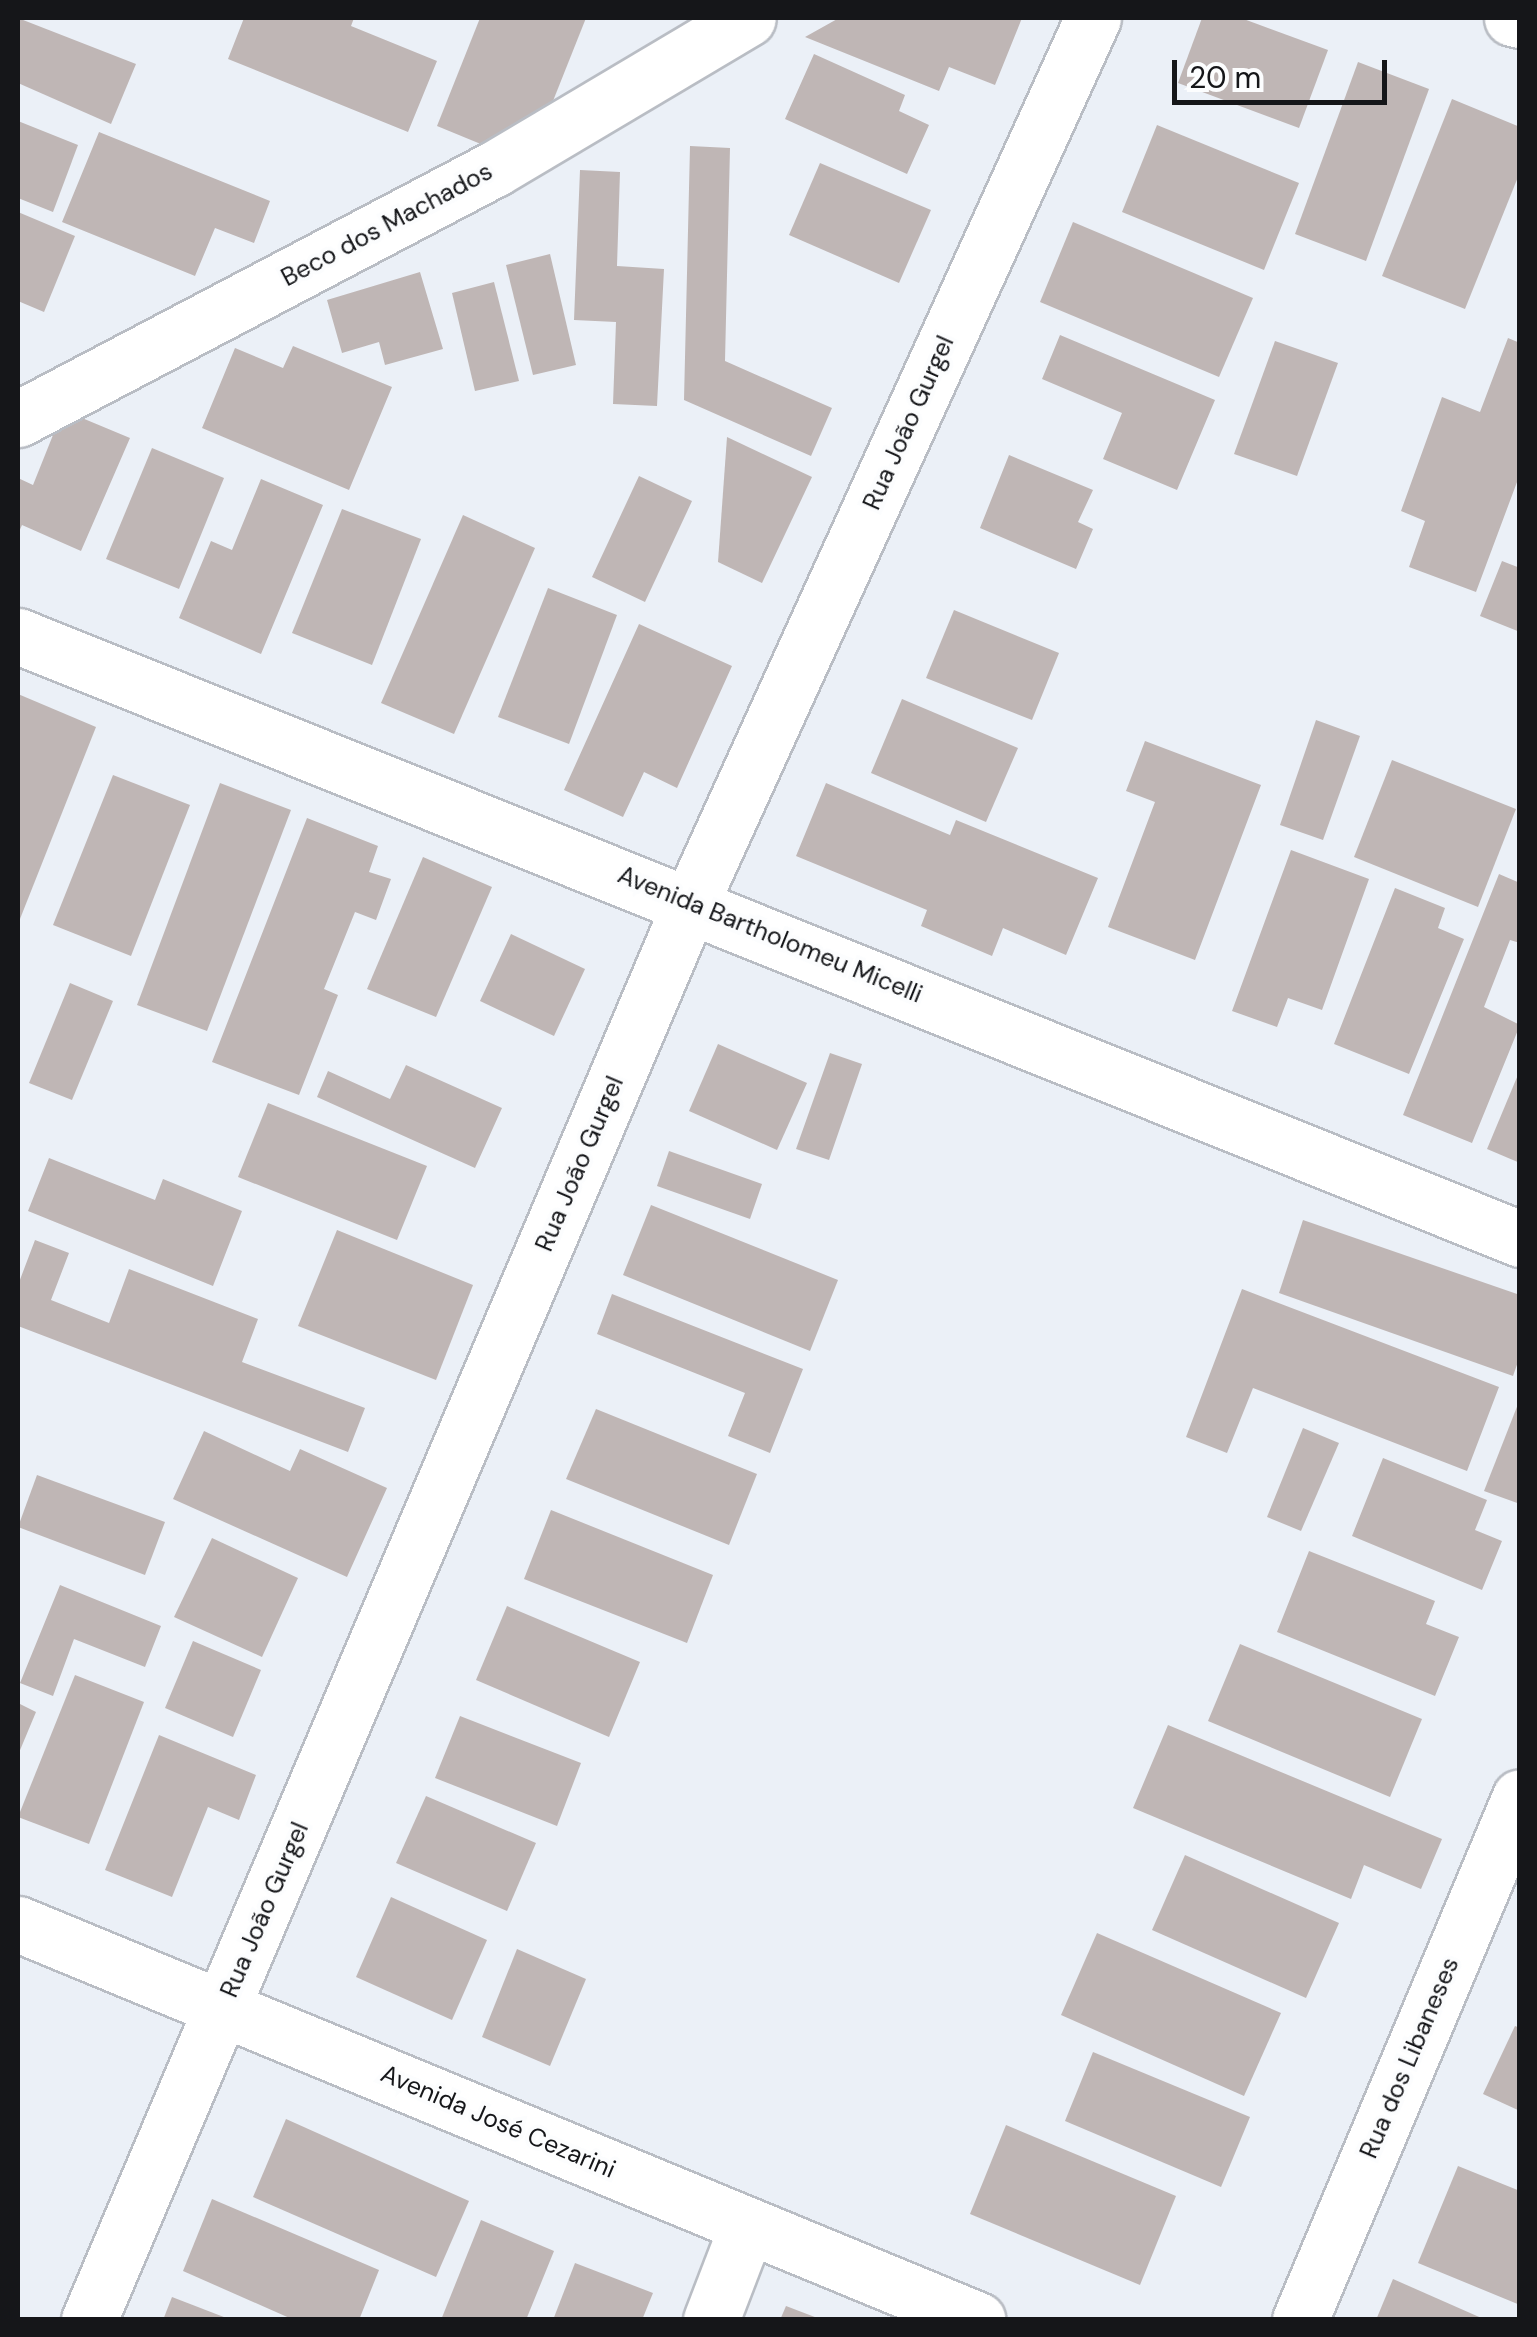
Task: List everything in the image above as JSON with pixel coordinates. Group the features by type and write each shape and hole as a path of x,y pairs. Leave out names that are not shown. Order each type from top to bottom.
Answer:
{"street":[{"name":"Beco dos Machados","path":"18,419 494,169 748,18"},
{"name":"Rua João Gurgel","path":"89,2320 691,902 1093,18"},
{"path":"1512,18 1520,20"},
{"name":"Avenida Bartholomeu Micelli","path":"18,636 691,902 1520,1239"},
{"name":"Rua dos Libaneses","path":"1300,2320 1520,1798"},
{"name":"Avenida José Cezarini","path":"18,1924 978,2320"},
{"path":"712,2320 747,2226"}],"building":[{"path":"18,18 136,64 111,124 18,83"},
{"path":"244,18 354,18 351,26 437,61 408,132 228,59"},
{"path":"480,18 586,18 551,106 488,147 437,126"},
{"path":"839,18 1022,18 995,85 949,67 939,91 805,37"},
{"path":"1202,18 1241,18 1328,50 1299,128 1178,83"},
{"path":"814,54 905,95 899,111 929,125 907,174 785,119"},
{"path":"1358,62 1429,89 1366,261 1295,234"},
{"path":"1452,99 1520,127 1520,172 1465,309 1382,276"},
{"path":"18,121 78,145 53,212 18,198"},
{"path":"1157,125 1299,183 1264,270 1122,212"},
{"path":"99,132 270,201 254,243 215,228 195,276 62,222"},
{"path":"690,146 730,148 725,361 832,408 811,456 684,400"},
{"path":"820,163 931,210 899,283 789,235"},
{"path":"580,170 620,172 617,266 664,269 657,406 613,404 616,322 574,320"},
{"path":"18,212 75,236 44,312 18,301"},
{"path":"1073,222 1253,298 1219,377 1040,302"},
{"path":"550,254 576,365 533,375 506,265"},
{"path":"420,272 443,349 385,365 379,342 342,353 327,300"},
{"path":"494,282 519,381 475,391 452,293"},
{"path":"1060,335 1215,400 1177,490 1103,459 1122,413 1042,379"},
{"path":"1508,338 1520,343 1520,474 1476,592 1409,567 1425,521 1401,511 1442,397 1480,412"},
{"path":"1275,341 1338,363 1297,476 1234,454"},
{"path":"293,346 392,387 349,490 202,428 235,348 283,368"},
{"path":"82,418 130,438 81,551 22,525 18,534 18,478 33,485 53,435"},
{"path":"727,437 812,477 762,583 718,562"},
{"path":"152,448 224,478 179,589 106,559"},
{"path":"1009,455 1093,490 1078,522 1093,529 1076,569 980,528"},
{"path":"639,476 692,501 645,602 592,577"},
{"path":"261,479 323,505 261,654 179,618 211,541 232,550"},
{"path":"342,509 421,539 372,665 292,633"},
{"path":"463,515 535,548 454,734 381,703"},
{"path":"1502,561 1520,568 1520,632 1480,616"},
{"path":"548,588 617,615 569,744 498,717"},
{"path":"954,610 1059,653 1032,720 926,678"},
{"path":"639,624 732,666 677,788 644,772 623,817 564,790"},
{"path":"18,694 96,727 18,924"},
{"path":"902,699 1018,748 986,822 871,773"},
{"path":"1316,720 1360,736 1323,840 1280,825"},
{"path":"1145,741 1261,785 1195,960 1108,927 1155,802 1126,791"},
{"path":"1392,760 1516,809 1478,907 1354,857"},
{"path":"113,775 190,805 131,956 53,925"},
{"path":"220,783 291,810 207,1031 137,1005"},
{"path":"826,783 950,835 956,820 1098,878 1066,955 1003,928 992,956 921,926 927,910 796,856"},
{"path":"307,818 378,846 369,872 391,879 376,920 355,912 324,989 338,995 299,1095 212,1062"},
{"path":"1291,850 1369,879 1322,1010 1288,998 1277,1027 1232,1011"},
{"path":"423,857 492,887 436,1017 367,989"},
{"path":"1499,874 1520,883 1520,943 1510,940 1484,1007 1520,1025 1472,1143 1403,1115"},
{"path":"1395,888 1445,908 1438,928 1464,939 1409,1074 1334,1044"},
{"path":"511,934 585,969 554,1036 480,1001"},
{"path":"70,983 113,1001 72,1100 29,1083"},
{"path":"718,1044 807,1083 777,1150 689,1111"},
{"path":"830,1053 862,1064 829,1160 796,1149"},
{"path":"406,1065 502,1108 475,1168 317,1097 328,1071 390,1099"},
{"path":"1520,1070 1520,1163 1487,1149"},
{"path":"268,1103 427,1166 397,1240 238,1177"},
{"path":"669,1151 762,1184 750,1219 657,1186"},
{"path":"49,1158 155,1200 163,1179 242,1211 213,1286 28,1211"},
{"path":"651,1205 838,1280 810,1351 623,1275"},
{"path":"1303,1220 1520,1295 1520,1356 1513,1376 1279,1293"},
{"path":"337,1230 473,1285 436,1380 298,1326"},
{"path":"35,1240 69,1253 51,1300 109,1323 129,1269 258,1319 242,1362 365,1408 348,1452 18,1326 18,1285"},
{"path":"1242,1289 1499,1387 1467,1471 1253,1388 1227,1453 1186,1437"},
{"path":"612,1294 803,1369 770,1453 728,1436 745,1393 597,1334"},
{"path":"1520,1399 1520,1504 1484,1491"},
{"path":"596,1409 757,1474 729,1545 566,1479"},
{"path":"1303,1428 1339,1443 1301,1531 1267,1517"},
{"path":"204,1431 290,1471 300,1449 387,1488 347,1577 173,1499"},
{"path":"1383,1458 1487,1500 1475,1530 1502,1541 1482,1590 1352,1536"},
{"path":"37,1475 165,1522 145,1575 18,1527"},
{"path":"551,1510 713,1575 687,1643 524,1579"},
{"path":"212,1538 298,1578 262,1657 174,1617"},
{"path":"1309,1551 1435,1601 1426,1624 1459,1637 1435,1696 1277,1632"},
{"path":"60,1585 161,1626 145,1667 74,1639 53,1696 20,1683"},
{"path":"507,1606 640,1662 609,1737 476,1680"},
{"path":"193,1641 261,1670 233,1737 165,1708"},
{"path":"1240,1644 1422,1719 1390,1797 1208,1721"},
{"path":"75,1675 144,1702 89,1844 18,1817"},
{"path":"18,1703 36,1712 18,1755"},
{"path":"460,1716 581,1763 557,1826 435,1778"},
{"path":"1168,1725 1442,1839 1421,1889 1364,1865 1351,1899 1133,1808"},
{"path":"159,1735 256,1775 239,1820 208,1807 172,1897 105,1870"},
{"path":"426,1796 536,1843 507,1911 396,1863"},
{"path":"1185,1855 1339,1923 1306,1998 1152,1930"},
{"path":"391,1897 487,1940 452,2020 356,1977"},
{"path":"1097,1933 1281,2013 1244,2096 1061,2015"},
{"path":"517,1949 586,1979 550,2066 482,2037"},
{"path":"1515,2026 1520,2028 1520,2111 1483,2094"},
{"path":"1093,2052 1250,2117 1221,2187 1065,2121"},
{"path":"286,2119 469,2201 436,2277 253,2197"},
{"path":"1006,2125 1176,2196 1140,2285 970,2214"},
{"path":"1458,2166 1520,2191 1520,2305 1418,2263"},
{"path":"212,2199 379,2270 359,2320 294,2320 183,2271"},
{"path":"481,2220 554,2251 526,2320 441,2320"},
{"path":"575,2263 653,2293 642,2320 553,2320"},
{"path":"1393,2279 1486,2320 1376,2320"},
{"path":"172,2297 229,2319 229,2320 163,2320"},
{"path":"786,2306 820,2319 820,2320 780,2320"}]}
